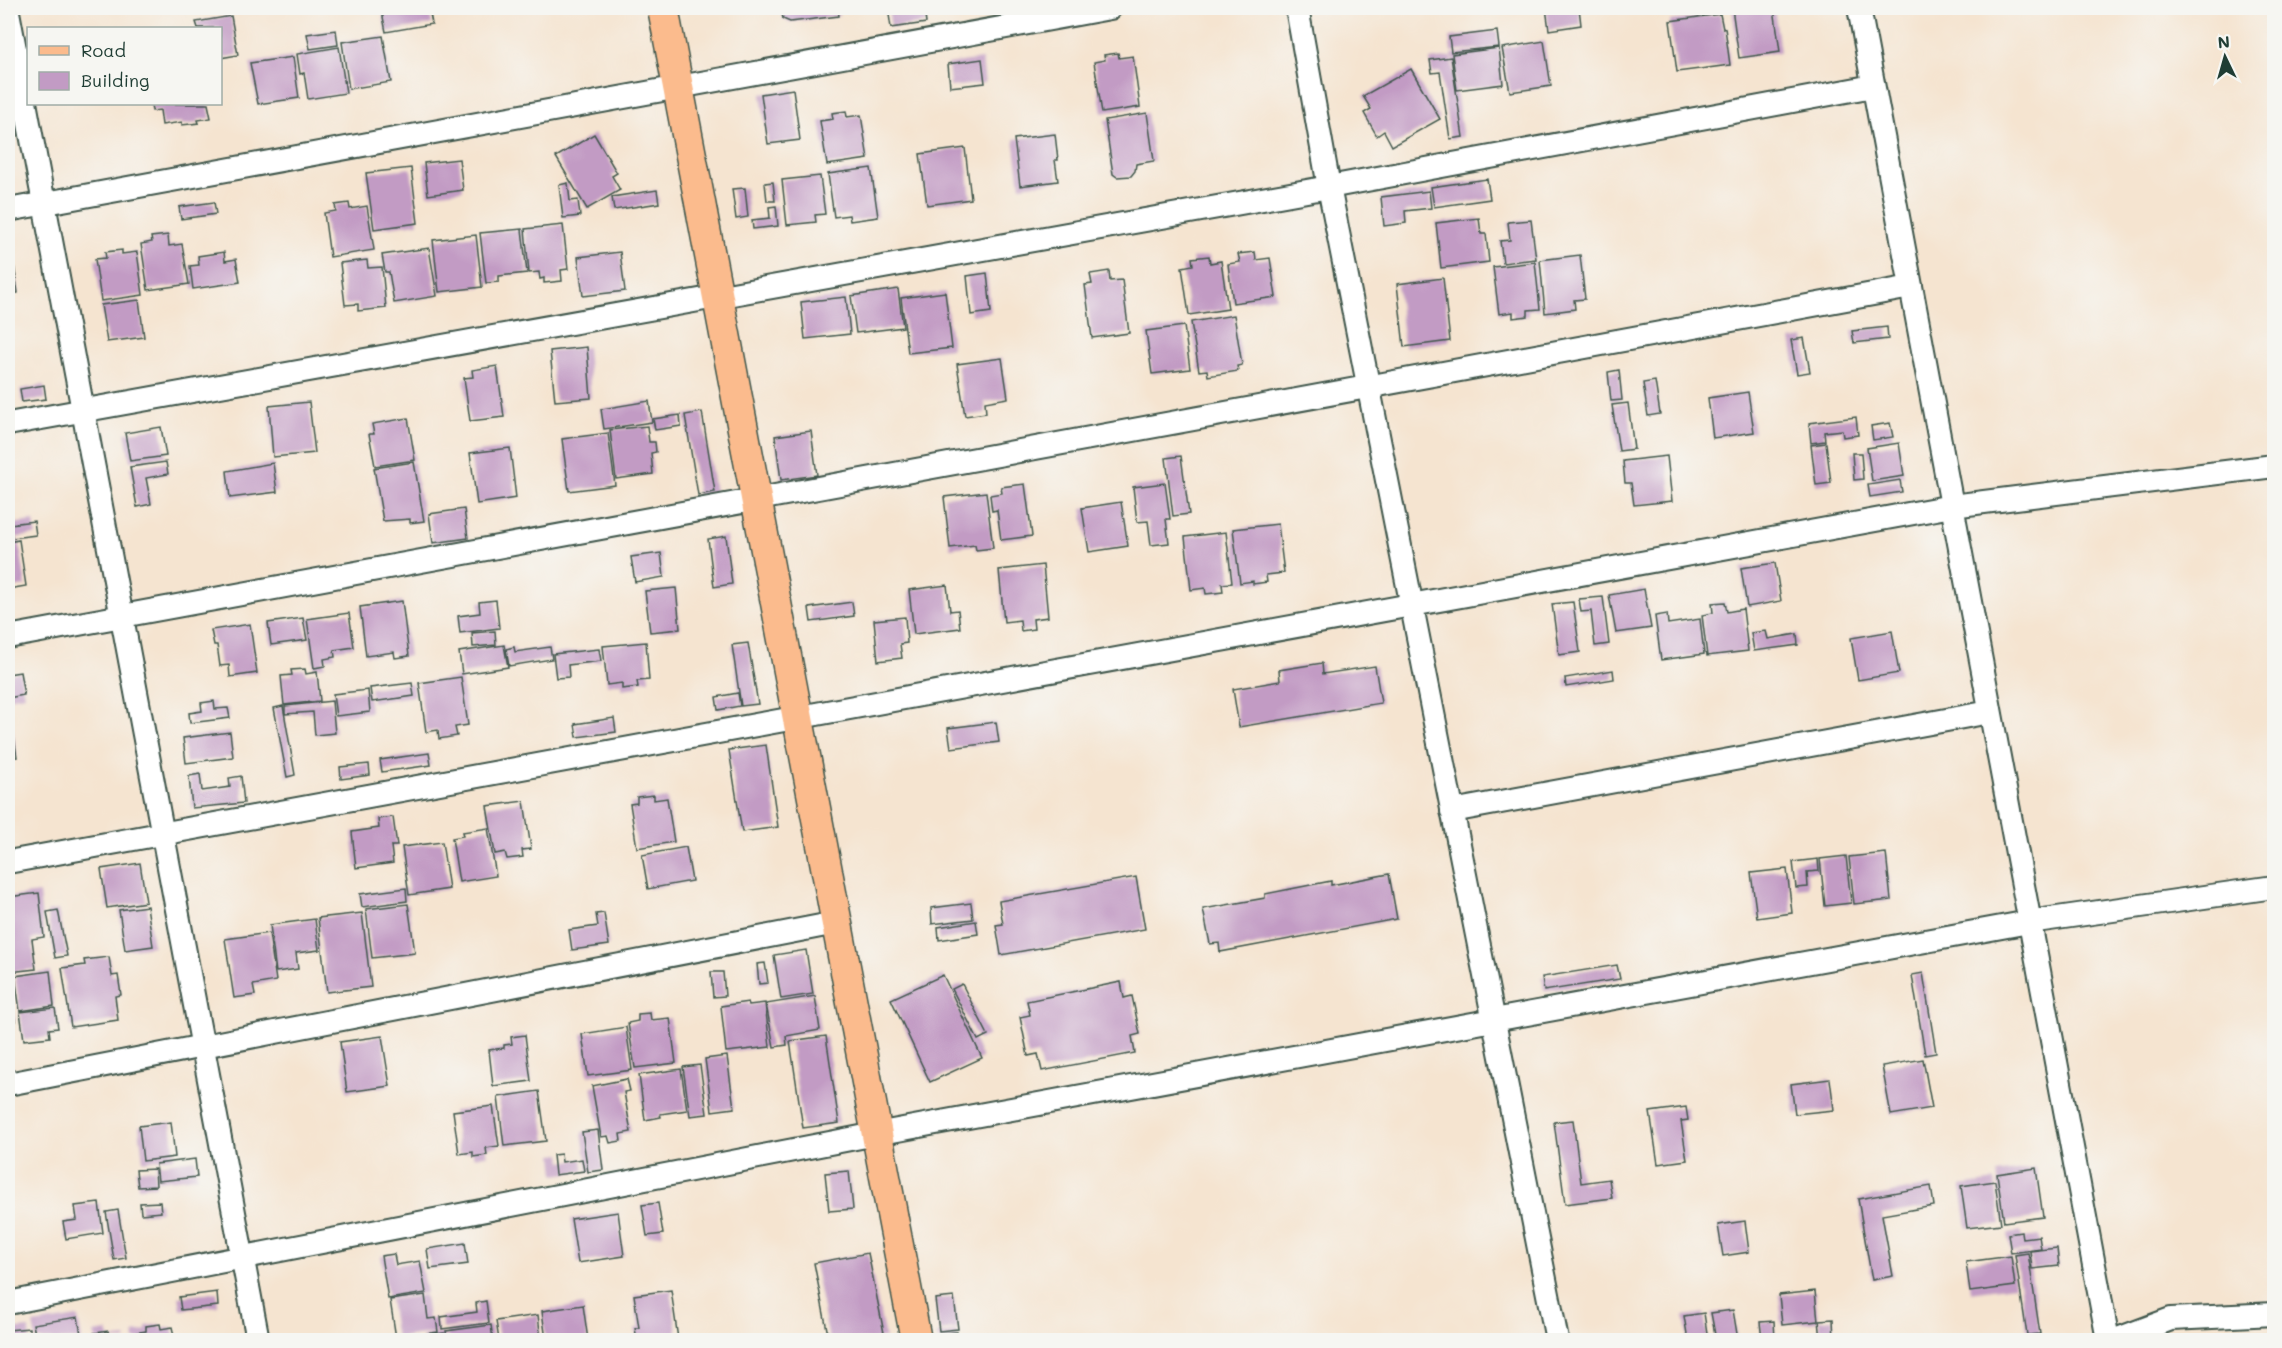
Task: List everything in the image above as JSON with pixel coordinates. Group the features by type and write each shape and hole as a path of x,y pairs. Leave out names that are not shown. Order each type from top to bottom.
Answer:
{"main road":[{"path":"663,8 916,1341"}],"street":[{"path":"8,210 1110,8"},
{"path":"1297,8 1329,187 1557,1341"},
{"path":"1859,8 2108,1341"},
{"path":"8,12 258,1341"},
{"path":"8,424 1329,187 1873,86"},
{"path":"8,637 1911,287"},
{"path":"8,862 1952,506 2274,466"},
{"path":"1452,811 1990,712"},
{"path":"8,1303 876,1134 1494,1020 2029,922 2274,887"},
{"path":"8,1084 836,923"},
{"path":"2115,1341 2171,1319 2274,1314"}],"building":[{"path":"405,8 429,8 432,24 386,32 382,12"},
{"path":"781,8 838,8 839,16 790,22 783,19"},
{"path":"888,8 924,8 926,23 891,28"},
{"path":"1546,8 1579,8 1581,25 1549,30"},
{"path":"1732,8 1774,8 1780,52 1739,58"},
{"path":"1720,14 1723,29 1725,28 1730,65 1677,72 1670,21"},
{"path":"231,16 238,55 222,58 222,27 198,27 196,22"},
{"path":"336,30 338,45 310,49 307,34"},
{"path":"1497,31 1499,47 1451,52 1449,37"},
{"path":"383,36 391,82 349,89 342,42"},
{"path":"1544,41 1551,86 1510,92 1502,48"},
{"path":"339,47 346,93 308,99 304,73 300,74 297,54"},
{"path":"1499,48 1503,84 1457,90 1452,54"},
{"path":"1118,53 1119,58 1133,56 1140,107 1102,113 1094,62 1105,60 1104,55"},
{"path":"293,57 299,98 258,104 250,63"},
{"path":"1451,57 1463,137 1450,139 1440,72 1432,73 1430,60"},
{"path":"982,59 985,83 950,87 948,64"},
{"path":"1411,69 1440,119 1392,146 1384,131 1377,136 1364,113 1371,109 1363,96"},
{"path":"793,89 800,140 768,144 761,94"},
{"path":"151,105 208,105 211,118 198,120 199,123 182,125 182,122 162,125 160,110 152,111"},
{"path":"846,111 847,117 861,115 868,159 827,165 820,121 833,119 832,113"},
{"path":"1147,113 1154,161 1136,164 1131,176 1117,177 1113,174 1105,120"},
{"path":"594,134 617,173 612,176 620,190 587,209 556,157"},
{"path":"1055,134 1058,181 1020,186 1014,139"},
{"path":"965,148 971,199 927,205 920,154"},
{"path":"459,159 463,190 428,195 424,163"},
{"path":"411,168 418,223 374,229 366,173"},
{"path":"871,168 878,217 850,221 849,215 834,217 828,174"},
{"path":"820,176 825,214 815,215 816,222 787,225 782,180"},
{"path":"1487,179 1490,199 1434,207 1431,187"},
{"path":"773,182 775,201 767,201 765,183"},
{"path":"568,183 570,201 578,200 580,216 563,218 559,185"},
{"path":"745,188 748,217 736,219 732,189"},
{"path":"657,190 659,203 614,210 612,197"},
{"path":"1429,191 1431,208 1405,211 1406,223 1384,226 1381,197"},
{"path":"214,202 216,214 181,219 179,207"},
{"path":"349,203 350,209 367,206 374,250 330,257 324,213 336,211 335,205"},
{"path":"776,206 778,226 753,229 752,220 770,218 769,207"},
{"path":"1479,218 1481,234 1486,234 1489,262 1441,268 1436,223"},
{"path":"1531,220 1536,259 1503,263 1500,241 1510,240 1508,222"},
{"path":"563,225 568,269 561,270 562,281 544,283 544,278 540,279 539,272 529,273 525,229"},
{"path":"522,229 527,273 499,276 499,282 486,283 480,233"},
{"path":"168,235 169,246 182,244 189,284 148,290 141,244 152,242 151,237"},
{"path":"476,235 482,287 439,292 433,240"},
{"path":"8,243 11,243 18,293 8,295"},
{"path":"429,248 437,296 394,303 389,272 385,272 382,255"},
{"path":"122,250 122,254 137,252 143,295 101,301 95,259 106,258 105,252"},
{"path":"224,252 225,261 236,259 240,282 193,289 190,266 199,265 198,256"},
{"path":"620,252 625,291 583,296 578,257"},
{"path":"1255,252 1256,260 1270,258 1276,297 1233,303 1228,264 1240,262 1238,254"},
{"path":"1580,255 1585,299 1574,300 1575,309 1545,313 1540,260"},
{"path":"1209,256 1210,263 1221,261 1228,309 1189,315 1182,267 1193,265 1192,258"},
{"path":"367,260 368,268 382,267 386,308 358,311 358,304 345,305 340,263"},
{"path":"1535,262 1540,309 1528,310 1528,316 1513,318 1513,312 1499,314 1493,267"},
{"path":"1109,271 1110,281 1122,280 1129,333 1092,338 1085,285 1092,284 1090,274"},
{"path":"987,273 991,312 971,315 967,276"},
{"path":"1443,278 1450,341 1404,347 1397,284"},
{"path":"898,289 903,327 856,333 851,296"},
{"path":"945,292 952,348 908,353 901,298"},
{"path":"846,297 850,334 805,339 801,302"},
{"path":"139,300 144,337 107,342 101,305"},
{"path":"1234,315 1242,365 1237,366 1238,371 1208,376 1207,370 1199,371 1191,322"},
{"path":"1184,326 1190,369 1152,374 1146,331"},
{"path":"1887,327 1888,339 1854,343 1852,331"},
{"path":"1804,338 1810,372 1797,374 1791,340"},
{"path":"587,347 591,398 555,401 550,351"},
{"path":"1002,358 1008,398 985,402 986,413 965,416 957,364"},
{"path":"497,366 504,417 470,421 464,378 473,377 472,370"},
{"path":"1619,370 1622,400 1611,401 1608,372"},
{"path":"1655,381 1660,414 1648,416 1643,383"},
{"path":"44,385 46,399 22,402 20,389"},
{"path":"1748,392 1754,432 1713,438 1708,398"},
{"path":"649,401 652,422 604,429 601,409"},
{"path":"309,402 315,453 273,457 269,406"},
{"path":"1628,403 1634,449 1619,451 1612,405"},
{"path":"702,412 715,492 698,495 685,415"},
{"path":"680,415 681,426 655,430 653,419"},
{"path":"1856,417 1858,435 1843,437 1842,430 1824,432 1825,441 1811,443 1809,423"},
{"path":"408,418 415,460 375,466 369,434 374,434 372,424"},
{"path":"1890,423 1893,437 1873,440 1871,426"},
{"path":"647,426 649,442 655,442 656,452 651,453 653,474 616,479 610,430"},
{"path":"161,427 166,456 130,461 125,433"},
{"path":"811,431 817,475 781,480 775,436"},
{"path":"608,433 615,485 569,491 562,439"},
{"path":"1826,443 1831,483 1816,485 1811,445"},
{"path":"1899,443 1904,476 1872,481 1867,448"},
{"path":"510,448 516,498 477,504 470,453"},
{"path":"1852,453 1861,453 1863,479 1854,480"},
{"path":"1181,456 1189,514 1173,516 1166,458"},
{"path":"1667,456 1672,501 1634,505 1631,483 1625,483 1623,461"},
{"path":"166,462 168,474 146,478 151,504 137,507 130,467"},
{"path":"414,462 424,521 410,523 410,519 383,521 374,468"},
{"path":"273,463 277,492 230,498 227,471"},
{"path":"1900,480 1902,492 1870,497 1868,485"},
{"path":"1165,483 1170,519 1166,519 1169,543 1151,545 1148,521 1137,522 1133,487"},
{"path":"1025,484 1032,536 1001,540 997,510 992,511 990,495 1002,493 1001,487"},
{"path":"986,492 993,548 976,550 975,545 950,548 944,497"},
{"path":"1121,502 1128,546 1089,552 1082,508"},
{"path":"464,509 468,538 433,543 429,514"},
{"path":"34,521 36,535 12,538 10,524"},
{"path":"1278,524 1284,573 1266,575 1267,582 1240,583 1233,529"},
{"path":"1226,532 1232,583 1222,584 1223,592 1206,594 1205,588 1191,590 1185,537"},
{"path":"726,536 732,584 714,587 708,539"},
{"path":"19,540 26,586 8,589 8,542"},
{"path":"661,553 664,577 635,582 631,557"},
{"path":"1775,563 1781,601 1747,607 1741,568"},
{"path":"1043,565 1048,617 1033,619 1034,629 1021,631 1020,620 1004,622 999,570"},
{"path":"947,585 950,611 958,610 960,628 914,634 909,590"},
{"path":"676,588 680,629 650,632 645,591"},
{"path":"1644,589 1651,628 1616,633 1609,595"},
{"path":"1603,597 1609,644 1595,646 1591,611 1581,612 1579,599"},
{"path":"496,600 499,628 460,633 458,616 480,613 479,602"},
{"path":"402,601 409,656 395,658 394,652 366,656 360,607"},
{"path":"852,602 854,616 811,622 809,608"},
{"path":"1573,602 1580,652 1559,655 1552,604"},
{"path":"1725,602 1727,612 1743,609 1748,651 1707,656 1702,615 1713,613 1712,603"},
{"path":"349,613 354,647 334,650 335,657 324,659 325,666 314,668 307,619"},
{"path":"1667,614 1668,624 1700,619 1704,654 1661,660 1655,616"},
{"path":"905,617 907,643 900,644 902,658 878,661 874,620"},
{"path":"303,618 307,640 271,645 268,623"},
{"path":"250,624 257,673 230,677 229,665 220,666 217,645 214,645 211,630"},
{"path":"495,631 496,645 473,647 472,633"},
{"path":"1766,631 1768,639 1797,634 1798,645 1754,651 1751,633"},
{"path":"1892,631 1899,673 1858,680 1851,638"},
{"path":"646,642 649,680 637,681 638,687 622,689 622,683 607,685 603,646"},
{"path":"748,643 758,704 741,706 732,645"},
{"path":"504,645 508,667 462,674 459,652"},
{"path":"514,647 515,652 550,647 552,659 509,666 506,649"},
{"path":"599,649 601,661 568,665 569,677 556,678 553,654"},
{"path":"1322,663 1323,674 1375,666 1381,703 1239,727 1233,689 1280,681 1279,670"},
{"path":"305,669 306,674 317,672 320,701 284,705 281,676 292,675 291,670"},
{"path":"1613,670 1614,679 1566,687 1565,678"},
{"path":"20,672 24,695 8,698 8,674"},
{"path":"461,677 468,725 455,727 457,736 439,739 438,730 426,732 419,683"},
{"path":"412,683 414,696 372,702 370,688"},
{"path":"368,690 370,712 336,716 333,694"},
{"path":"738,693 740,706 718,710 716,697"},
{"path":"214,701 215,709 228,708 230,718 190,723 189,713 202,711 201,703"},
{"path":"332,701 335,733 315,735 313,712 285,714 285,706"},
{"path":"283,706 295,775 287,777 274,708"},
{"path":"10,710 17,757 8,758 8,711"},
{"path":"614,718 616,732 577,737 575,724"},
{"path":"996,722 999,742 951,748 948,728"},
{"path":"230,732 233,757 186,763 183,738"},
{"path":"766,745 778,827 742,832 729,750"},
{"path":"429,753 431,765 382,772 380,760"},
{"path":"369,764 370,775 341,779 340,767"},
{"path":"200,774 202,791 230,787 229,778 241,776 244,803 192,808 189,776"},
{"path":"654,795 654,800 667,798 674,842 637,848 630,804 637,803 637,797"},
{"path":"524,801 531,849 522,850 523,857 507,859 505,852 495,854 487,806"},
{"path":"393,817 397,846 391,846 393,863 356,868 352,832 379,828 378,819"},
{"path":"488,828 496,876 459,882 452,838 463,836 462,832"},
{"path":"442,842 449,889 409,895 402,847"},
{"path":"686,847 692,881 648,889 642,855"},
{"path":"1886,853 1891,900 1854,904 1849,857"},
{"path":"1846,856 1851,903 1825,906 1820,859"},
{"path":"1818,859 1819,871 1807,872 1808,887 1796,888 1793,862"},
{"path":"140,863 146,902 107,908 101,869"},
{"path":"1787,869 1792,913 1757,918 1751,873"},
{"path":"1389,874 1397,919 1220,952 1219,943 1210,944 1203,909 1265,898 1265,894 1331,881 1331,885"},
{"path":"1136,877 1145,929 1001,955 996,925 1003,924 999,901"},
{"path":"406,888 407,901 362,907 360,894"},
{"path":"39,893 44,937 32,939 36,969 9,972 8,897"},
{"path":"971,903 973,919 932,924 931,908"},
{"path":"408,904 415,953 372,958 366,909"},
{"path":"147,906 153,946 125,950 119,910"},
{"path":"58,910 67,956 55,958 47,912"},
{"path":"362,913 371,987 327,992 318,918"},
{"path":"604,913 609,945 572,950 569,930 598,926 596,914"},
{"path":"315,919 319,950 296,953 298,969 276,972 270,925"},
{"path":"976,921 978,934 939,940 938,927"},
{"path":"269,933 276,981 253,985 255,995 234,998 225,939"},
{"path":"806,950 813,994 781,999 774,955"},
{"path":"109,957 112,976 118,975 121,995 115,996 118,1020 71,1027 62,968 85,965 84,960"},
{"path":"765,963 768,983 759,984 757,964"},
{"path":"1617,965 1620,979 1544,991 1542,977"},
{"path":"50,971 54,1006 20,1011 15,976"},
{"path":"711,972 723,972 725,996 713,997"},
{"path":"1923,973 1936,1053 1925,1055 1912,975"},
{"path":"943,975 982,1058 930,1082 891,999"},
{"path":"8,981 15,1021 8,1022"},
{"path":"1121,982 1124,998 1132,996 1140,1034 1132,1036 1135,1053 1042,1071 1038,1054 1028,1056 1020,1017 1030,1015 1027,1001"},
{"path":"962,984 988,1035 978,1040 952,989"},
{"path":"815,996 820,1030 786,1036 787,1045 774,1047 766,1004"},
{"path":"748,1002 749,1005 765,1003 770,1047 726,1052 721,1006"},
{"path":"55,1008 58,1028 49,1029 50,1037 24,1040 20,1012"},
{"path":"650,1013 651,1020 670,1018 676,1063 635,1068 628,1023 638,1021 638,1014"},
{"path":"626,1027 632,1070 588,1076 582,1034"},
{"path":"525,1035 531,1081 493,1086 489,1050 504,1048 504,1045 512,1044 511,1037"},
{"path":"382,1036 390,1086 347,1092 340,1042"},
{"path":"826,1036 839,1123 803,1128 790,1041"},
{"path":"727,1056 734,1108 712,1111 705,1059"},
{"path":"1923,1059 1932,1108 1891,1115 1882,1066"},
{"path":"700,1065 707,1114 690,1116 683,1067"},
{"path":"681,1069 687,1110 660,1114 661,1117 645,1120 639,1075"},
{"path":"627,1079 630,1091 624,1092 631,1132 620,1134 621,1141 610,1143 608,1136 601,1137 592,1086"},
{"path":"1830,1079 1834,1110 1795,1114 1791,1084"},
{"path":"539,1091 546,1141 504,1146 498,1097"},
{"path":"493,1106 499,1146 486,1148 487,1155 473,1157 473,1152 459,1154 453,1111"},
{"path":"1686,1107 1688,1120 1681,1121 1687,1160 1658,1164 1650,1112"},
{"path":"1573,1120 1581,1183 1609,1179 1612,1198 1565,1204 1554,1122"},
{"path":"171,1122 175,1157 143,1161 139,1126"},
{"path":"598,1130 603,1170 588,1172 582,1132"},
{"path":"561,1154 562,1162 582,1159 584,1171 555,1175 553,1155"},
{"path":"195,1159 197,1177 158,1181 156,1164"},
{"path":"2036,1168 2043,1217 2004,1222 1997,1174"},
{"path":"155,1169 156,1186 138,1187 136,1170"},
{"path":"849,1171 853,1209 829,1211 825,1173"},
{"path":"1995,1181 2001,1224 1967,1228 1961,1186"},
{"path":"1931,1186 1934,1206 1882,1215 1893,1276 1872,1280 1858,1199"},
{"path":"160,1202 161,1212 141,1214 140,1203"},
{"path":"99,1203 103,1233 66,1239 63,1222 77,1220 75,1206"},
{"path":"658,1203 663,1234 647,1236 642,1205"},
{"path":"118,1210 126,1258 114,1260 106,1212"},
{"path":"618,1212 624,1256 578,1263 571,1219"},
{"path":"1745,1221 1749,1252 1723,1256 1718,1225"},
{"path":"2021,1232 2022,1238 2039,1236 2041,1249 2011,1253 2008,1234"},
{"path":"465,1243 468,1264 430,1269 427,1249"},
{"path":"2057,1248 2059,1266 2032,1269 2030,1251"},
{"path":"868,1253 885,1338 829,1340 814,1263"},
{"path":"2028,1253 2040,1334 2027,1335 2015,1255"},
{"path":"394,1254 396,1265 420,1261 426,1293 388,1299 381,1256"},
{"path":"2011,1256 2015,1286 1970,1292 1966,1262"},
{"path":"671,1290 678,1339 637,1340 635,1328 639,1328 634,1295"},
{"path":"1815,1291 1818,1321 1782,1325 1779,1295"},
{"path":"217,1292 218,1306 181,1310 179,1297"},
{"path":"425,1295 428,1319 436,1318 438,1332 396,1338 390,1300"},
{"path":"954,1297 958,1329 939,1331 935,1299"},
{"path":"486,1301 489,1323 442,1329 441,1317 477,1312 476,1303"},
{"path":"583,1305 588,1340 546,1340 542,1311"},
{"path":"1733,1310 1738,1340 1716,1340 1711,1313"},
{"path":"1704,1313 1708,1340 1688,1340 1684,1316"},
{"path":"538,1315 541,1340 499,1340 496,1321"},
{"path":"78,1317 82,1340 36,1340 33,1324"},
{"path":"1833,1319 1834,1340 1821,1340 1819,1320"},
{"path":"1774,1321 1775,1340 1762,1340 1760,1322"},
{"path":"160,1324 161,1329 172,1327 175,1340 135,1340 133,1333 146,1331 146,1326"},
{"path":"491,1325 493,1340 447,1340 446,1331"},
{"path":"29,1328 30,1340 8,1340 8,1330"},
{"path":"108,1331 110,1339 126,1337 127,1340 96,1340 94,1333"},
{"path":"957,1332 958,1340 938,1340 937,1334"},
{"path":"444,1333 445,1340 423,1340 422,1336"}]}
